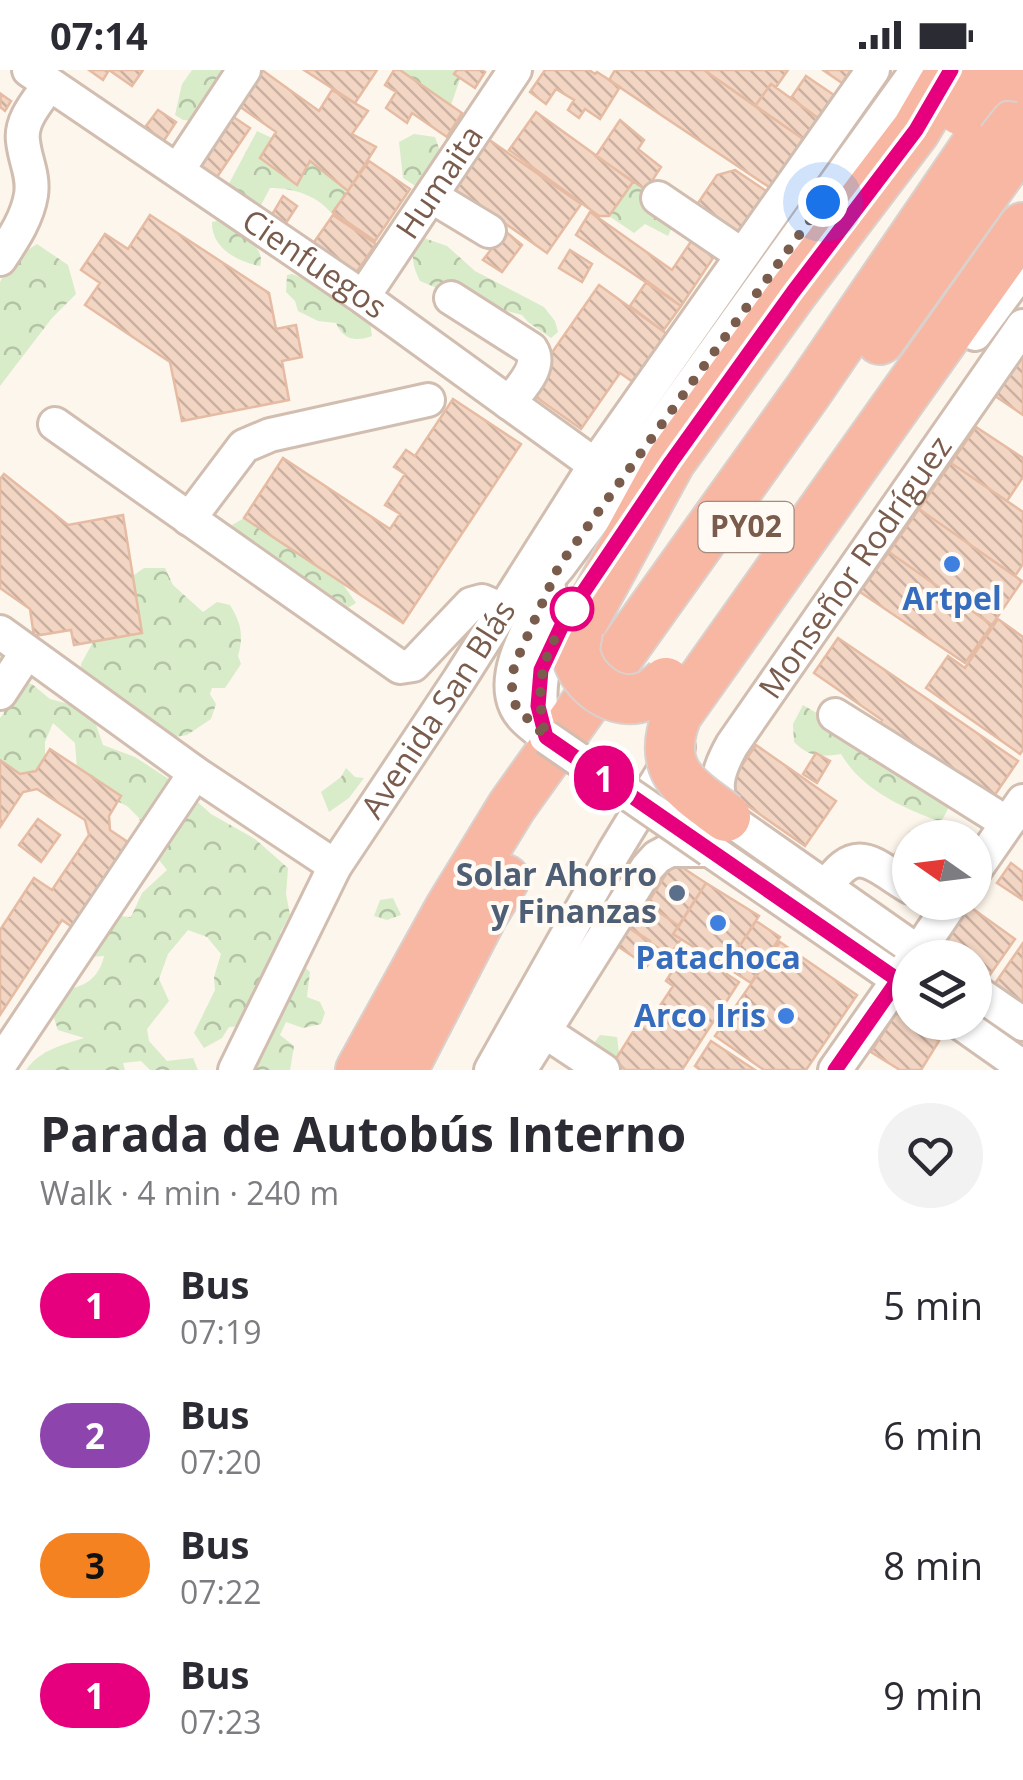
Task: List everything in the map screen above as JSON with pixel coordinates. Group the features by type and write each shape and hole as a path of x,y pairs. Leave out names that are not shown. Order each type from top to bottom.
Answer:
{"highway":[{"path":"944,83 978,89 990,79 1006,74 1023,77"},
{"name":"PY02","path":"360,1070 448,909 512,806 808,391 1023,77"},
{"path":"672,699 648,696 628,700 603,693 582,671 575,652 578,631 671,462 916,130 944,83"},
{"path":"725,506 768,420 853,272 944,83"},
{"name":"PY02","path":"402,1070 483,915 610,715 1023,140"},
{"path":"974,294 1023,204"},
{"path":"672,699 1023,226"},
{"path":"718,834 676,772 668,737 672,699 696,648 828,466 925,307 955,237"}],"street":[{"path":"178,170 244,70"},
{"name":"Humaita","path":"363,297 515,70"},
{"name":"Avenida San Blás","path":"234,1070 334,866 459,680 594,465 872,70"},
{"path":"0,260 22,225 31,196 32,171 11,146 27,118 39,77"},
{"name":"Cienfuegos","path":"39,77 363,297 594,465"},
{"path":"459,680 559,566 944,83"},
{"path":"430,196 489,231"},
{"path":"658,198 742,254"},
{"path":"491,1070 614,852 715,687 1023,269"},
{"path":"451,298 536,356 536,364 510,403"},
{"name":"Monseñor Rodríguez","path":"718,834 716,779 732,745 1023,326"},
{"path":"190,519 244,446 270,434 428,400"},
{"path":"55,424 400,667 414,665 471,604 482,601 503,610"},
{"path":"546,737 538,706 541,670 564,621 671,462"},
{"path":"559,566 514,666 512,688 516,707 546,737 718,834 826,887 892,947"},
{"path":"0,632 195,773 334,866"},
{"path":"0,693 27,652"},
{"path":"835,715 1015,812 992,845"},
{"path":"0,1064 195,773"},
{"path":"718,834 892,952"},
{"path":"520,1070 647,868 670,850 718,834"},
{"path":"826,887 849,860 862,858 892,877"},
{"path":"835,1070 892,994"},
{"path":"992,1003 1023,1024"},
{"path":"544,1031 603,1070"},
{"path":"985,1040 1023,1067"}],"green space":[{"path":"192,70 229,70 199,121 175,115 182,84"},
{"path":"400,70 457,70 454,74 460,79 451,105"},
{"path":"257,131 272,138 260,158 296,184 310,161 348,191 333,215 313,198 288,190 270,188 259,209 225,191"},
{"path":"414,134 435,137 440,151 435,173 417,187 403,178 399,142"},
{"path":"633,182 646,190 651,182 682,206 668,236 645,224 634,233 609,216"},
{"path":"217,221 254,245 261,258 260,266 234,257 221,246 213,231 212,222"},
{"path":"421,237 447,246 475,271 544,307 558,332 551,338 522,315 496,308 463,285 454,283 437,288 420,281 413,258"},
{"path":"37,244 68,265 76,294 52,318 0,386 0,282 11,261"},
{"path":"287,275 323,289 349,311 370,322 372,336 351,338 336,323 318,321 298,311 286,292"},
{"path":"244,518 342,583 356,603 341,612 243,548 232,525"},
{"path":"144,568 165,568 173,585 203,612 217,602 230,605 239,624 241,664 225,688 212,688 210,694 216,704 211,719 187,735 164,739 80,678 81,664 127,580"},
{"path":"0,654 13,680 32,684 50,699 91,710 103,745 135,757 181,787 211,814 255,839 288,868 286,894 290,915 280,933 310,972 307,997 320,1002 325,1013 321,1024 303,1028 286,1022 280,1035 294,1046 290,1070 243,1070 246,1026 229,1027 222,1038 204,1048 194,1033 215,990 214,977 221,954 207,937 188,930 168,954 159,979 169,1001 147,1029 149,1041 167,1061 193,1058 198,1070 150,1070 141,1061 123,1063 125,1070 26,1070 45,1053 84,1038 58,1030 50,1006 62,990 77,987 94,976 104,956 59,959 61,943 83,936 102,915 131,917 142,893 167,870 147,845 139,818 127,806 78,783 75,743 53,723 45,742 45,779 0,783 0,718 4,713 0,702"},
{"path":"803,705 947,790 949,807 942,820 898,804 872,788 841,754 815,755 805,751 794,742 793,724"},
{"path":"346,768 355,777 364,778 349,798 329,812 321,792 341,777"},
{"path":"393,898 401,915 387,920 374,916 380,900"},
{"path":"600,1035 617,1037 626,1070 574,1070"}],"building":[{"path":"89,70 109,70 103,80"},
{"path":"109,70 143,70 132,86"},
{"path":"255,70 262,70 319,111 332,90 368,111 352,134 376,147 348,191 310,161 297,185 260,158 276,132 232,101"},
{"path":"304,70 377,70 355,103"},
{"path":"394,70 400,70 462,113 447,137 412,113 407,123 386,108 396,92 385,85"},
{"path":"457,70 485,72 475,88 454,74"},
{"path":"545,70 589,70 620,87 600,119 585,109 579,118 568,110 574,100 556,89 546,104 530,92"},
{"path":"615,70 704,70 806,141 772,189 609,80"},
{"path":"704,70 788,70 776,87 771,84 755,106"},
{"path":"823,70 858,70 854,76 849,73 842,83"},
{"path":"806,76 834,95 818,118 791,98"},
{"path":"771,84 821,120 806,141 755,106"},
{"path":"1,94 11,101 5,111 0,107"},
{"path":"158,110 176,122 159,148 140,134"},
{"path":"226,112 250,128 213,183 189,168"},
{"path":"536,112 633,182 609,216 599,216 509,150"},
{"path":"620,120 644,140 638,149 661,167 646,190 596,156"},
{"path":"488,139 581,204 547,253 486,210 449,195"},
{"path":"369,161 410,189 375,241 333,212"},
{"path":"735,170 772,195 737,247 690,215 717,175"},
{"path":"283,196 297,206 284,226 270,218"},
{"path":"590,212 672,270 700,228 723,243 681,306 576,235"},
{"path":"150,215 269,293 276,329 296,325 302,357 282,361 289,400 182,421 170,362 85,305 100,283 81,270 105,234 128,249"},
{"path":"333,215 376,244 353,277 310,248"},
{"path":"505,231 522,245 502,272 483,260"},
{"path":"570,250 592,264 582,282 559,268"},
{"path":"647,281 681,306 663,331 630,306"},
{"path":"599,285 667,334 633,382 620,373 581,429 526,390"},
{"path":"1023,354 1023,415 995,396"},
{"path":"453,399 521,444 403,623 244,518 283,458 390,529 400,514 385,505 405,474 394,467 406,450 415,456"},
{"path":"976,427 1023,458 1023,477 1007,501 951,463"},
{"path":"951,463 1023,512 1023,564 1015,576 919,509"},
{"path":"4,474 68,525 123,515 142,633 74,645 71,630 34,636 30,609 0,588 0,479"},
{"name":"Artpel","path":"919,509 1022,581 992,625 889,552"},
{"path":"889,552 992,625 965,663 860,592"},
{"path":"998,619 1023,637 1020,754 926,688 948,656 965,668"},
{"path":"838,638 1018,761 992,799 873,734 882,720 814,673"},
{"path":"756,745 836,801 805,846 725,790"},
{"path":"50,749 121,796 109,816 110,830 128,842 72,927 62,920 0,1015 0,930 34,878 52,890 89,835 85,820 37,789 23,792 0,827 0,760 20,774 36,771"},
{"path":"816,753 830,761 817,783 803,774"},
{"path":"38,819 60,835 41,862 19,845"},
{"name":"Solar Ahorro y Finanzas","path":"674,862 706,883 679,926 647,904"},
{"path":"1011,863 1023,872 1023,900 997,883"},
{"name":"Patachoca","path":"706,883 759,916 726,967 673,934"},
{"path":"640,899 679,926 673,934 681,939 670,956 622,923"},
{"path":"959,920 989,920 1015,939 992,972 992,940 945,940"},
{"path":"756,921 780,937 751,983 726,967"},
{"path":"622,923 650,941 643,952 652,959 647,966 610,941"},
{"name":"Arco Iris","path":"780,942 857,995 806,1070 764,1070 715,1036"},
{"path":"1023,943 1023,1005 994,985"},
{"path":"687,948 739,982 682,1070 626,1070 614,1062 643,1016 650,1021 673,986 666,981"},
{"path":"892,1019 892,1040 939,1041 921,1070 900,1070 871,1052"},
{"path":"711,1041 755,1070 700,1070 695,1066"}],"bus line":[{"name":"1","path":"835,1070 898,980 546,737 538,706 541,670 564,621 600,565 793,292 916,130 951,70"}],"place":[{"name":"Artpel","path":"952,564"},
{"name":"Solar Ahorro y Finanzas","path":"677,893"},
{"name":"Patachoca","path":"718,923"},
{"name":"Arco Iris","path":"786,1016"}],"route":[{"path":"572,609 541,670 538,706 546,737 516,707 512,688 514,666 559,566 823,202"}]}
